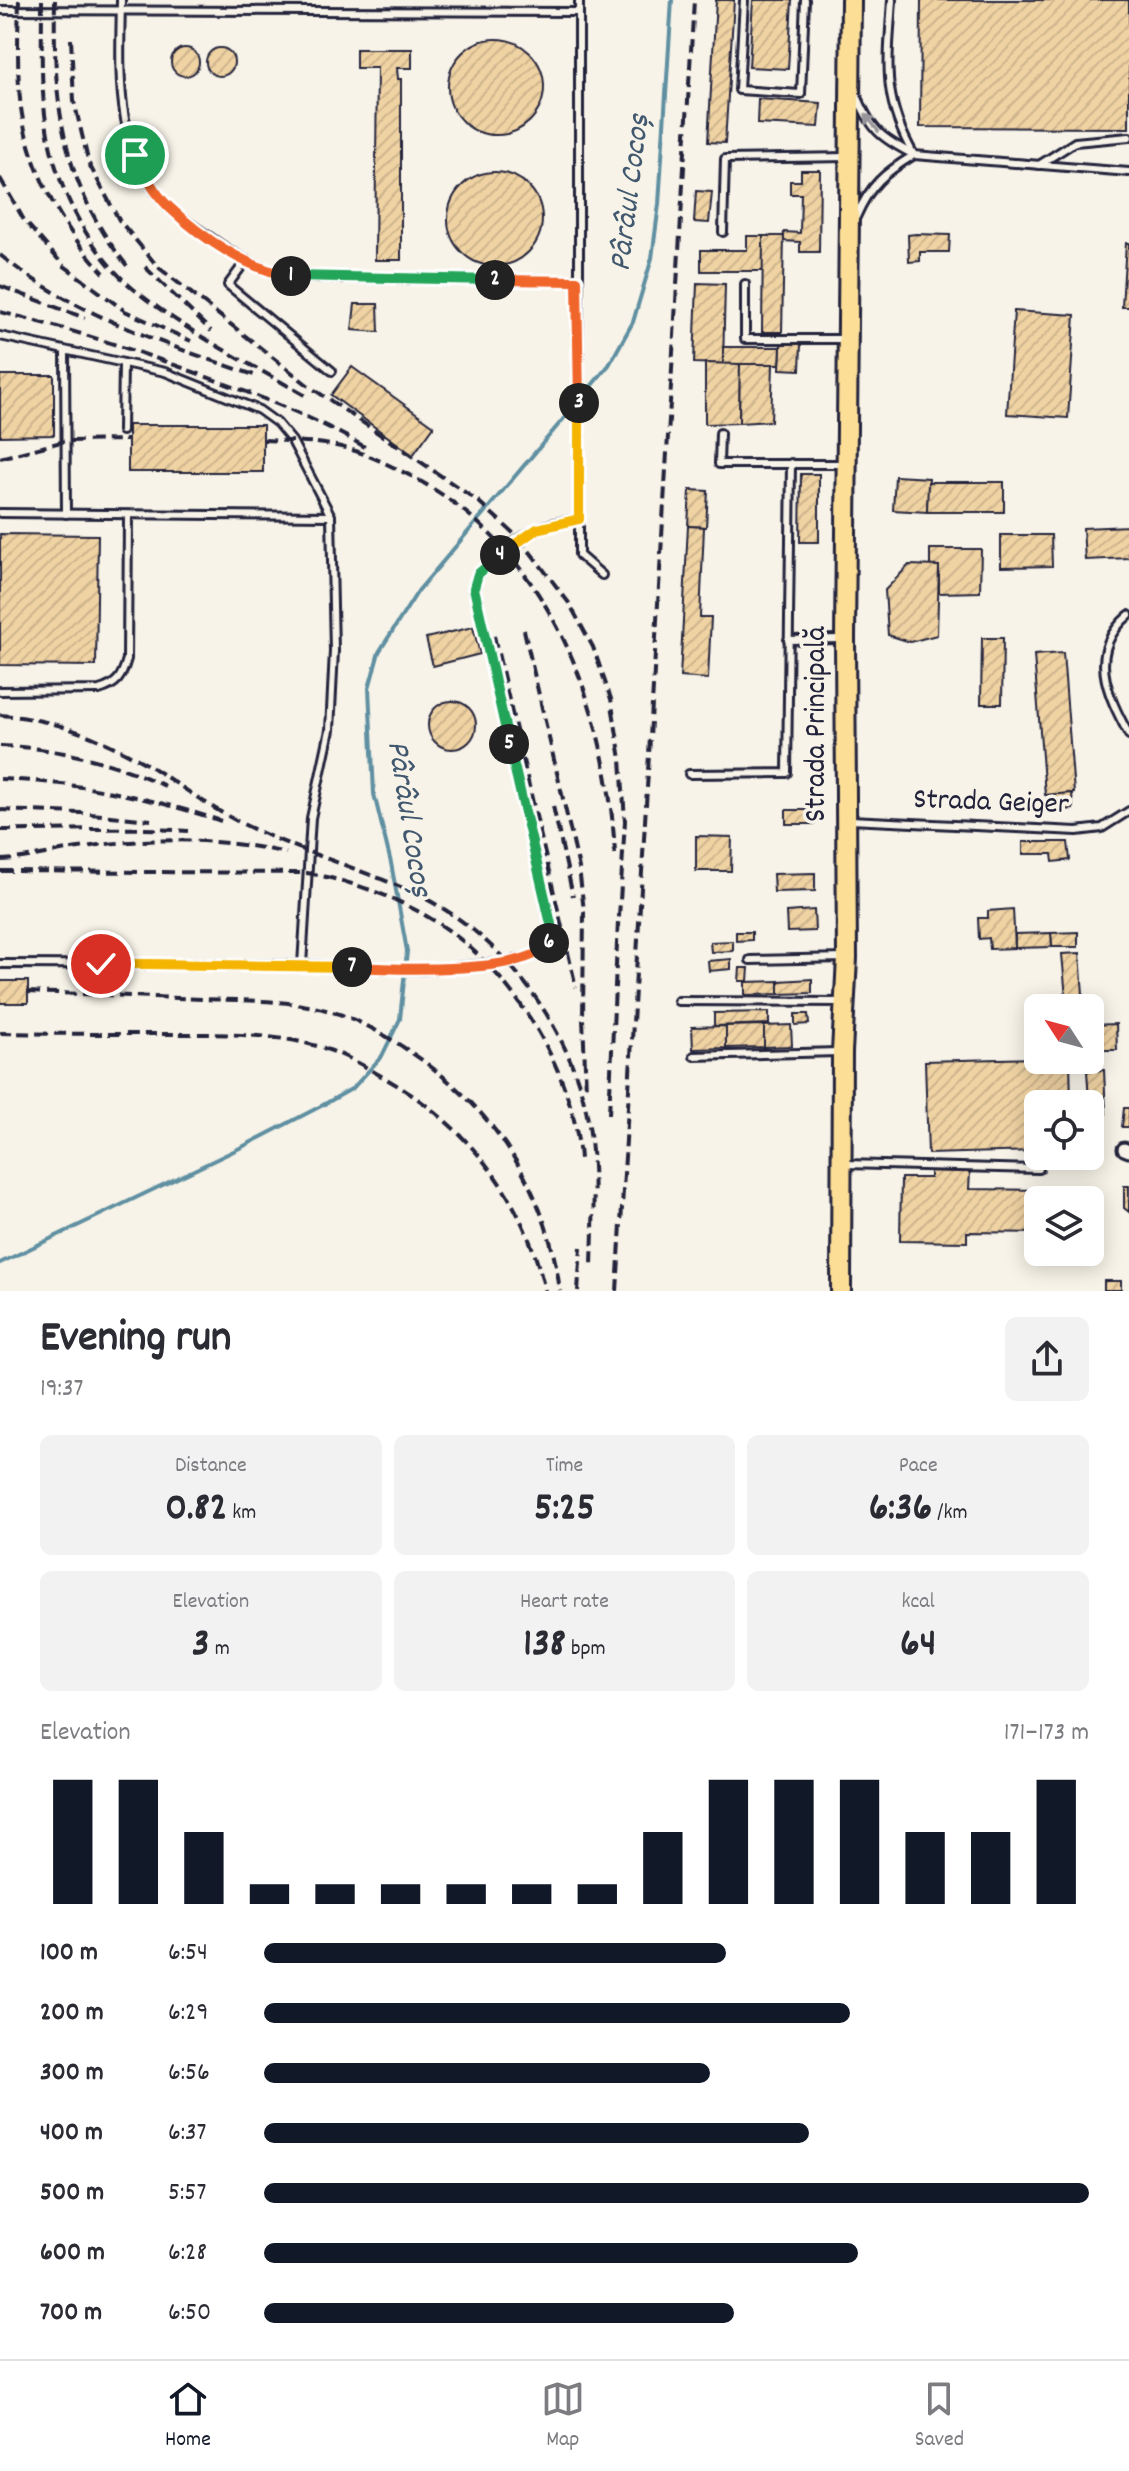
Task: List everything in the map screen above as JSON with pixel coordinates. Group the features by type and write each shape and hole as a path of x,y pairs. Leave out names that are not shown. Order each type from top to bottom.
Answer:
{"main road":[{"name":"Strada Principală","path":"841,1291 842,1052 847,958 845,639 851,1"}],"lane":[{"path":"121,0 119,73 123,114 135,155 148,181 167,206 245,262 270,273 295,277 577,281"},
{"path":"579,0 579,555 602,575"},
{"path":"744,0 739,90 801,94 805,0"},
{"path":"892,0 888,81 902,133 914,155"},
{"path":"0,10 579,12"},
{"path":"850,74 867,120 886,140 914,155 1129,172"},
{"path":"1039,165 1075,142 1129,137"},
{"path":"849,232 864,198 884,173 914,155"},
{"path":"723,232 725,159 851,157"},
{"path":"245,262 228,285 332,371"},
{"path":"745,284 745,339 848,339"},
{"path":"0,336 165,372 259,410 277,423 292,441 331,516 334,651 330,730 311,818 302,965"},
{"path":"65,351 66,514"},
{"path":"122,431 123,363"},
{"path":"720,433 719,464 847,464"},
{"path":"689,774 787,773 791,463"},
{"path":"0,513 331,516"},
{"path":"0,691 99,690 114,686 123,675 127,659 128,515"},
{"path":"0,964 302,965 423,970 507,962 538,954 550,942 551,924 474,588 475,580 484,566 529,534 546,525 579,519"},
{"path":"1129,615 1110,635 1104,656 1105,681 1113,705 1129,735"},
{"path":"788,640 845,639"},
{"name":"Strada Geiger","path":"847,820 1077,831 1102,828 1129,811"},
{"path":"750,960 847,958"},
{"path":"678,1001 845,1002"},
{"path":"694,1056 842,1052"},
{"path":"842,1164 1024,1169"}],"building":[{"path":"716,0 734,0 725,143 708,142"},
{"path":"753,0 792,0 788,69 749,67"},
{"path":"921,0 1129,0 1129,128 920,127"},
{"path":"496,39 514,43 530,53 540,69 544,87 540,105 530,121 514,131 496,135 478,131 462,121 452,105 448,87 452,69 462,53 478,43"},
{"path":"185,48 195,52 199,62 195,72 185,76 175,72 171,62 175,52"},
{"path":"220,48 230,52 234,62 230,72 220,76 210,72 206,62 210,52"},
{"path":"356,49 412,49 412,68 397,68 398,79 401,79 401,260 375,260 377,68 356,68"},
{"path":"758,99 821,103 819,127 757,124"},
{"path":"801,170 820,170 819,252 800,252 800,242 783,241 784,232 800,233 801,194 790,194 790,181 801,181"},
{"path":"495,172 513,175 528,186 539,201 542,219 539,237 528,252 513,263 495,266 477,263 462,252 451,237 448,219 451,201 462,186 477,175"},
{"path":"696,191 712,192 709,223 694,222"},
{"path":"908,235 950,235 949,252 920,252 920,261 909,262"},
{"path":"747,236 763,236 763,271 701,271 701,250 747,250"},
{"path":"763,236 784,236 782,332 762,332"},
{"path":"1126,243 1129,243 1129,307 1122,307"},
{"path":"697,283 725,284 723,364 694,363"},
{"path":"355,304 378,304 379,332 352,330"},
{"path":"1014,311 1075,315 1068,418 1007,414"},
{"path":"781,344 801,344 800,370 780,369"},
{"path":"723,347 781,347 780,364 723,364"},
{"path":"705,363 740,364 739,423 705,424"},
{"path":"740,364 773,364 771,421 739,423"},
{"path":"352,367 434,426 413,455 331,395"},
{"path":"0,375 54,375 54,435 0,436"},
{"path":"128,425 263,425 263,472 128,472"},
{"path":"801,474 819,474 819,542 800,542"},
{"path":"895,476 929,478 927,512 893,510"},
{"path":"928,482 1004,482 1004,512 927,512"},
{"path":"690,490 708,491 706,527 688,526"},
{"path":"688,526 704,527 700,617 711,617 708,679 680,677"},
{"path":"1129,526 1129,558 1085,560 1083,528"},
{"path":"0,534 98,535 96,666 0,665"},
{"path":"1001,535 1051,535 1052,566 1001,567"},
{"path":"930,549 981,549 980,592 939,593 939,566 930,566"},
{"path":"909,565 939,566 937,635 910,642 888,635 885,590"},
{"path":"473,627 480,654 433,666 426,638"},
{"path":"982,638 1003,638 1002,704 981,704"},
{"path":"1063,653 1074,793 1045,795 1034,655"},
{"path":"452,701 469,708 476,725 469,742 452,749 435,742 428,725 435,708"},
{"path":"1072,793 1073,809 1048,811 1047,795"},
{"path":"786,810 815,810 815,824 786,824"},
{"path":"696,836 732,837 731,871 696,871"},
{"path":"1023,842 1068,842 1070,860 1053,862 1052,854 1023,854"},
{"path":"815,873 815,891 774,892 773,874"},
{"path":"1013,909 1015,948 990,949 989,938 979,939 978,918 988,918 988,911"},
{"path":"814,910 815,931 787,932 786,912"},
{"path":"736,932 752,932 752,940 736,941"},
{"path":"1078,932 1078,947 1052,947 1051,933"},
{"path":"1051,933 1052,947 1015,948 1015,934"},
{"path":"733,941 733,951 711,952 710,942"},
{"path":"1080,953 1083,994 1066,994 1062,954"},
{"path":"731,959 731,969 709,971 708,961"},
{"path":"740,968 749,968 748,981 739,981"},
{"path":"812,979 812,993 779,994 779,981"},
{"path":"0,981 28,981 28,1003 0,1003"},
{"path":"779,981 779,994 745,995 745,982"},
{"path":"769,1012 769,1024 714,1026 714,1013"},
{"path":"795,1014 808,1014 809,1024 795,1025"},
{"path":"1104,1024 1116,1024 1117,1050 1104,1050"},
{"path":"764,1025 764,1047 726,1048 726,1026"},
{"path":"791,1025 792,1046 764,1047 764,1026"},
{"path":"726,1026 726,1048 693,1049 692,1027"},
{"path":"1024,1058 1024,1074 1070,1074 1071,1090 1024,1090 1024,1151 928,1154 925,1061"},
{"path":"1104,1070 1106,1114 1104,1090 1088,1090 1087,1074 1104,1074"},
{"path":"1124,1108 1129,1108 1129,1127 1122,1127"},
{"path":"930,1171 970,1172 969,1189 1024,1190 1024,1233 967,1232 967,1242 900,1241 901,1178 930,1178"},
{"path":"1124,1186 1129,1186 1129,1212 1124,1208"},
{"path":"1104,1281 1121,1281 1121,1290 1104,1290"}],"waterway":[{"name":"Pârâul Cocoș","path":"0,1263 323,1105 353,1088 382,1056 400,1019 407,951 391,863 374,794 369,688 379,652 418,591 609,365 633,322 652,258 659,204 672,0"}],"railway":[{"path":"19,0 19,87 29,147 60,215 104,273"},
{"path":"42,0 43,96 51,150 67,195 90,238 119,276 156,306 308,397"},
{"path":"55,0 56,74 66,141 88,205 128,267"},
{"path":"617,1291 694,0"},
{"path":"71,39 74,101 89,164 119,220 158,267 309,386 478,501 521,540 569,603 593,647 611,699 621,759 625,821 618,933"},
{"path":"0,178 24,220 63,265 125,311 191,341"},
{"path":"0,255 28,276 90,311 155,339 254,375"},
{"path":"145,267 211,331"},
{"path":"0,286 85,318"},
{"path":"0,312 85,335 196,373 297,413 368,449"},
{"path":"0,458 65,441 128,440"},
{"path":"263,440 327,444 376,459 450,500 494,538 530,582 559,630 582,683 599,739 615,854"},
{"path":"524,630 579,868 584,911 586,1090"},
{"path":"494,636 576,987"},
{"path":"0,715 56,725 109,745 143,762 235,820 414,893 475,931 502,956 547,1015 578,1081 592,1153 592,1267"},
{"path":"0,746 42,749 84,757 165,786"},
{"path":"0,779 56,783 112,792 221,821"},
{"path":"553,806 573,896"},
{"path":"0,810 151,820"},
{"path":"0,830 188,831"},
{"path":"0,860 104,844 182,840 235,844 286,853"},
{"path":"0,871 307,873 339,880 400,902 457,937 485,961 532,1021 565,1089 575,1124 580,1159"},
{"path":"609,1114 618,922"},
{"path":"28,992 287,1003 336,1013 381,1034 406,1049 465,1096 490,1123 511,1153 543,1218 560,1291"},
{"path":"0,1033 258,1036 318,1046 352,1060 436,1113 485,1163 522,1222 545,1291"},
{"path":"578,1291 581,1247"}],"route":[{"path":"101,964 302,965 423,970 507,962 538,954 545,949 550,942 551,924 474,588 475,580 484,566 529,534 546,525 579,519 577,281 327,279 270,273 245,262 167,206 148,181 135,155"}]}
